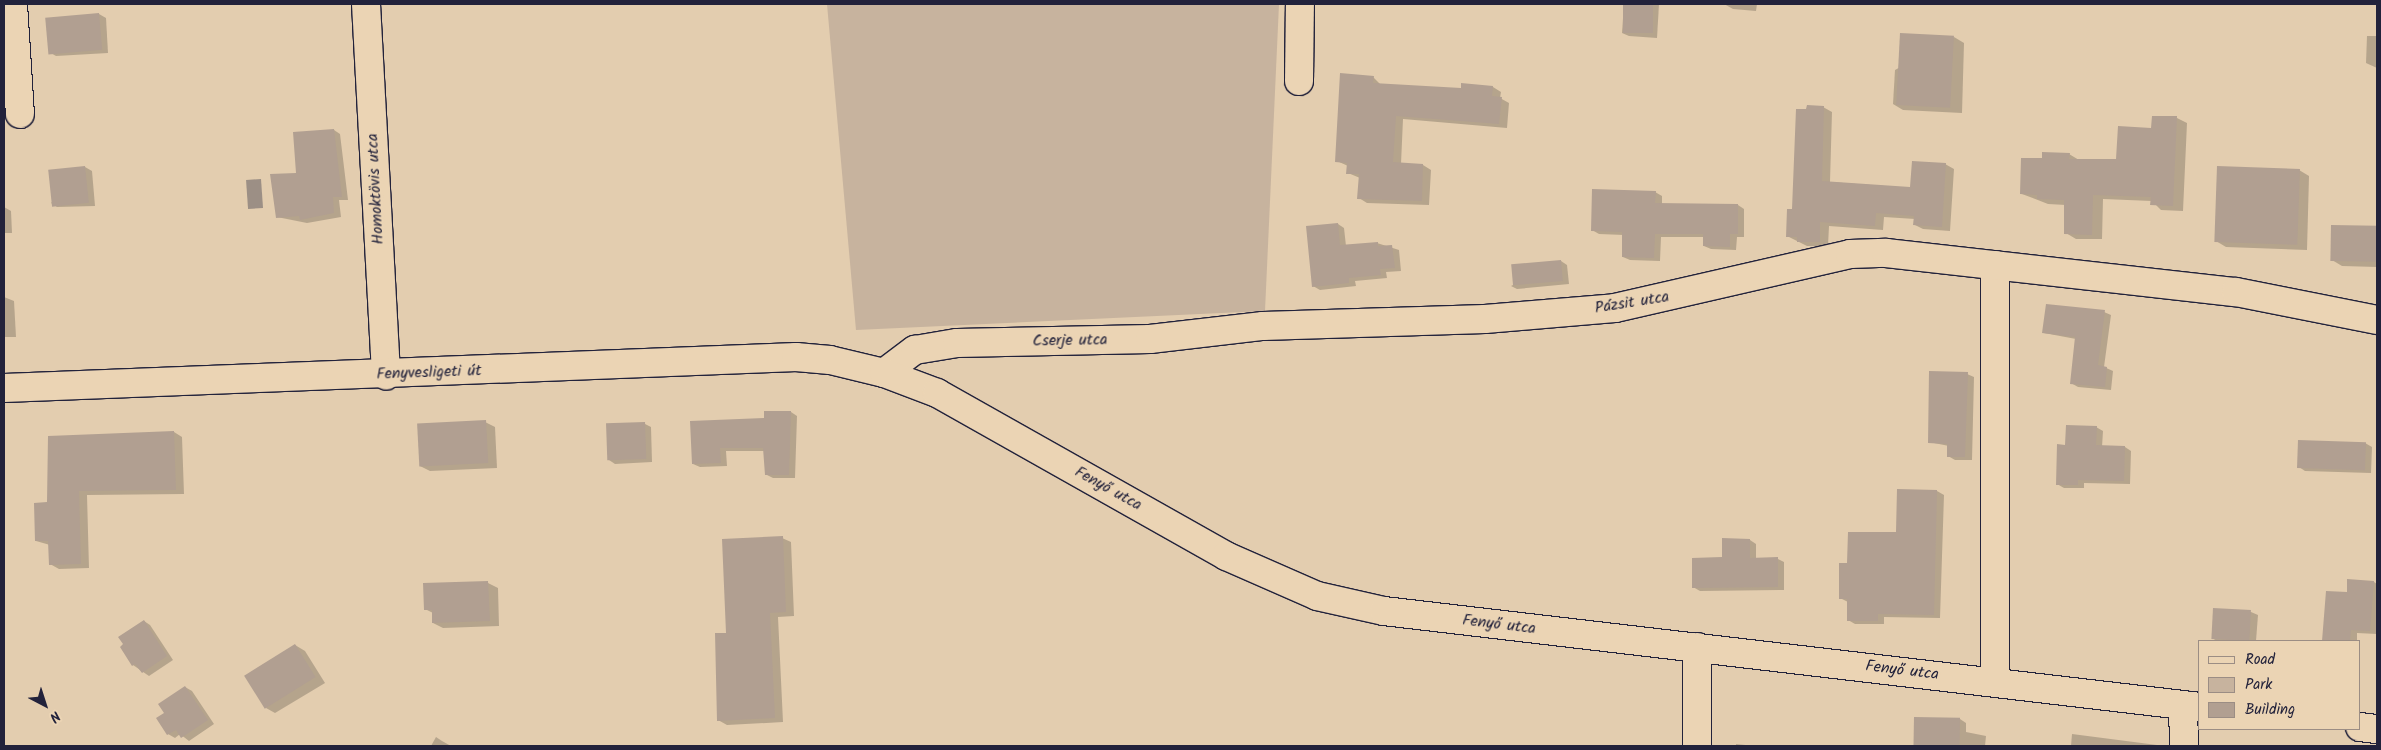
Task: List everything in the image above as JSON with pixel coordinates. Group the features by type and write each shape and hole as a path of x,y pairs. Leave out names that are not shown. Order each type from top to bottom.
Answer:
{"street":[{"path":"13,4 20,114"},
{"name":"Homoktövis utca","path":"366,4 386,375"},
{"path":"1299,81 1300,4"},
{"name":"Pázsit utca","path":"1263,326 1485,319 1615,308 1850,254 1886,253 2236,292 2377,320"},
{"path":"1995,265 1995,682"},
{"name":"Cserje utca","path":"884,373 915,350 934,345 1150,340 1263,326"},
{"name":"Fenyvesligeti út","path":"4,388 386,375 796,357 853,364"},
{"name":"Fenyő utca","path":"853,364 884,373 937,393 1226,556 1317,596 1384,611 2192,706"},
{"path":"1697,647 1697,746"},
{"path":"2184,746 2192,706"},
{"path":"2361,727 2377,729"}],"green space":[{"path":"827,4 1279,4 1265,311 856,330"}],"shaded area":[{"path":"261,179 263,208 248,209 246,180"}],"building":[{"path":"1623,4 1653,4 1653,33 1623,33"},
{"path":"99,13 102,50 48,55 45,18"},
{"path":"1900,33 1954,36 1950,108 1896,105"},
{"path":"1340,73 1374,76 1373,83 1461,88 1461,83 1493,86 1492,96 1502,97 1499,124 1396,116 1393,162 1423,164 1422,201 1357,199 1359,174 1346,174 1347,163 1335,162"},
{"path":"1807,105 1824,106 1822,181 1910,187 1912,161 1946,163 1942,227 1913,225 1914,216 1876,213 1875,226 1820,222 1820,242 1797,242 1797,237 1786,237 1787,209 1792,209 1796,109 1806,109"},
{"path":"2152,116 2177,116 2173,206 2150,205 2151,197 2093,195 2092,235 2064,234 2064,200 2037,199 2037,195 2020,194 2021,158 2042,158 2042,152 2070,153 2069,159 2116,159 2118,126 2151,128"},
{"path":"334,129 342,197 333,197 334,213 300,220 299,216 276,218 270,174 296,173 293,132"},
{"path":"85,166 89,203 52,207 48,170"},
{"path":"2217,166 2300,169 2297,245 2214,242"},
{"path":"1592,189 1656,191 1655,203 1738,204 1738,234 1730,234 1730,247 1703,246 1703,234 1655,234 1654,258 1622,257 1622,232 1591,231"},
{"path":"1338,223 1340,245 1378,242 1378,246 1392,245 1395,268 1380,269 1381,275 1349,278 1349,283 1312,287 1306,226"},
{"path":"2331,225 2377,226 2376,262 2330,261"},
{"path":"1561,260 1563,281 1513,285 1511,264"},
{"path":"2046,304 2105,310 2098,365 2107,367 2105,387 2070,384 2075,337 2042,333"},
{"path":"1929,371 1968,372 1965,457 1947,457 1947,444 1928,443"},
{"path":"764,411 791,411 789,475 765,475 763,448 720,448 721,463 692,464 690,421 764,418"},
{"path":"486,420 488,463 419,467 417,424"},
{"path":"645,422 646,459 607,460 606,423"},
{"path":"2066,425 2097,426 2096,445 2125,446 2124,481 2078,480 2078,485 2056,485 2057,444 2065,445"},
{"path":"174,431 176,490 79,491 81,564 49,565 48,541 35,541 34,503 47,502 48,436"},
{"path":"2298,440 2366,442 2365,470 2297,468"},
{"path":"1897,489 1937,490 1934,615 1878,614 1878,621 1847,621 1847,599 1839,599 1839,563 1847,563 1848,532 1896,532"},
{"path":"783,536 786,612 770,613 775,718 717,721 715,633 726,633 722,539"},
{"path":"1722,538 1750,539 1750,558 1778,557 1778,587 1692,588 1692,558 1722,557"},
{"path":"2347,579 2374,581 2370,631 2351,630 2350,640 2322,640 2326,591 2347,592"},
{"path":"488,581 490,621 432,623 432,610 424,610 423,583"},
{"path":"2213,608 2251,610 2249,640 2211,639"},
{"path":"144,620 167,656 142,673 135,664 132,666 120,647 123,644 118,637"},
{"path":"295,644 316,677 265,709 244,676"},
{"path":"185,686 208,720 181,738 176,730 167,735 156,718 164,713 158,704"},
{"path":"1914,717 1960,718 1960,746 1913,746"}]}
